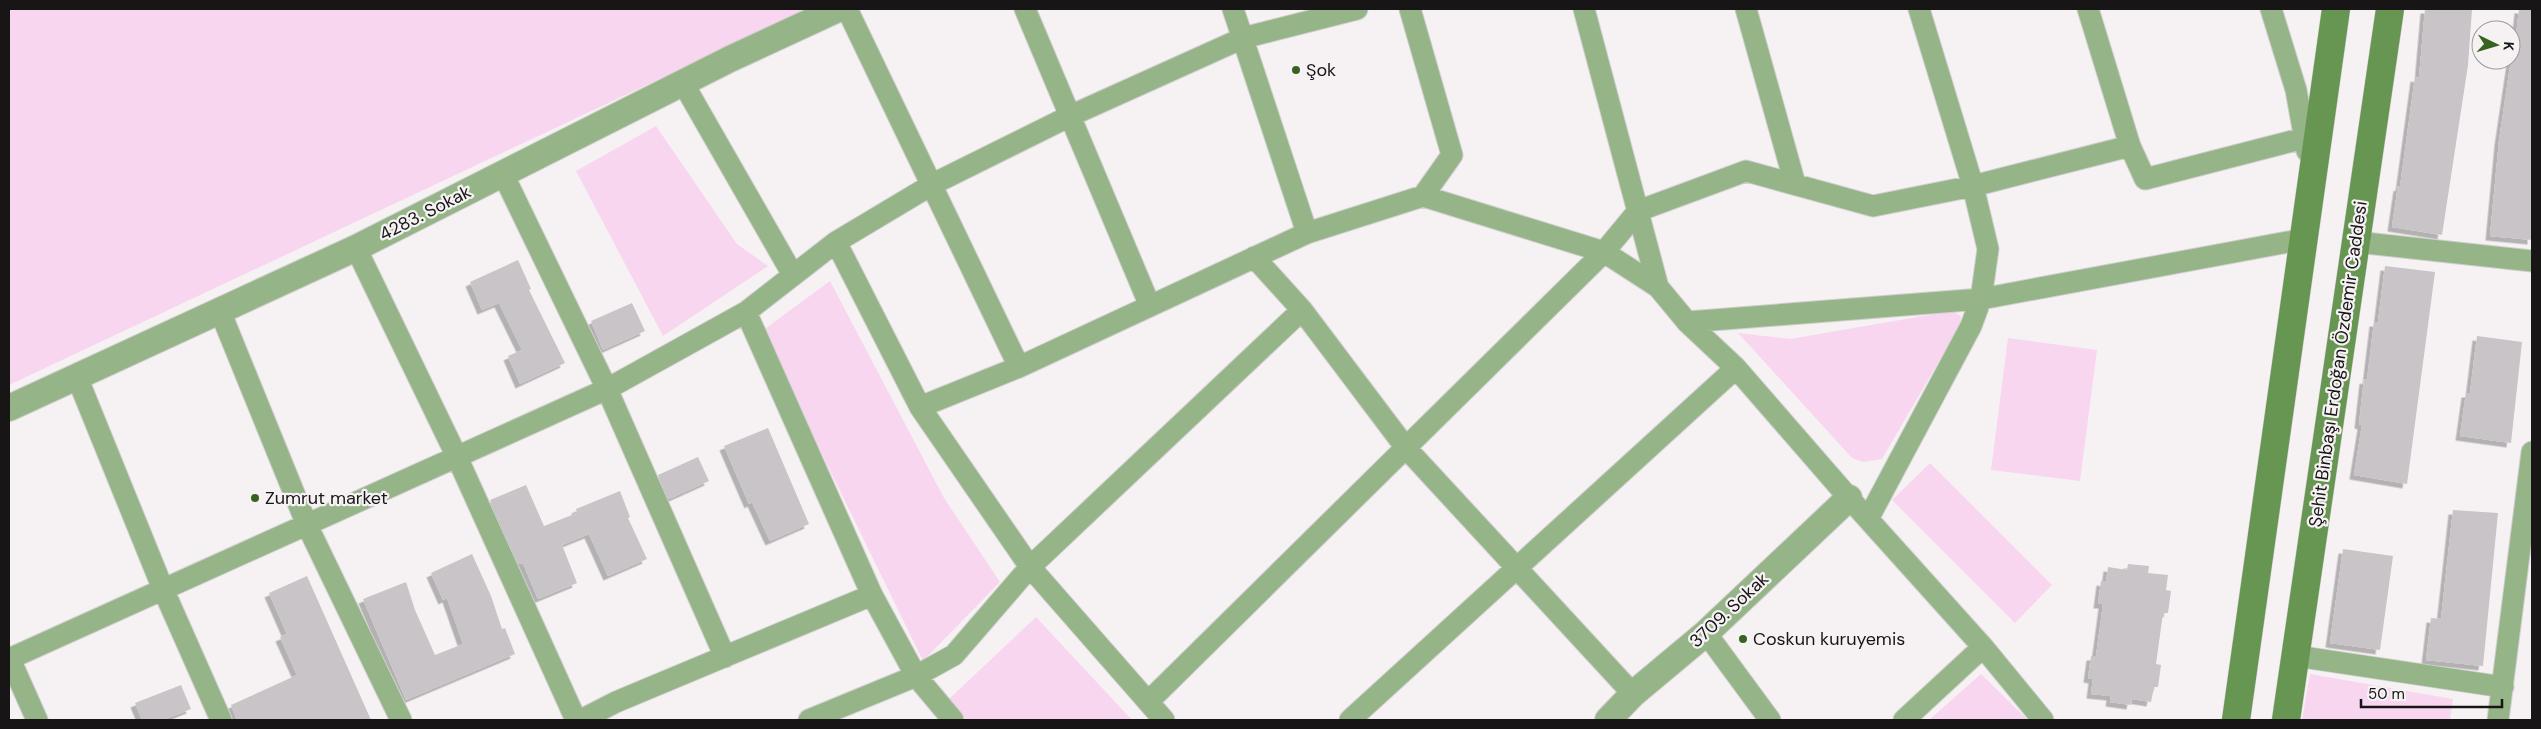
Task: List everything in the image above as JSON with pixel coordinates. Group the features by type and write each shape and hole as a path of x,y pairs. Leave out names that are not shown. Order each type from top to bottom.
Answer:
{"main road":[{"path":"2236,720 2336,9"},
{"name":"Şehit Binbaşı Erdoğan Özdemir Caddesi","path":"2286,720 2390,9"}],"street":[{"name":"4283. Sokak","path":"9,408 356,248 684,83 838,9"},
{"path":"847,9 933,184 1019,367"},
{"path":"1025,9 1150,306"},
{"path":"1233,9 1307,232"},
{"path":"37,720 9,658 607,389 746,312 836,242 933,184 1070,116 1243,38 1357,9"},
{"path":"1410,9 1452,155 1423,196"},
{"path":"1584,9 1658,287"},
{"path":"1746,9 1795,184"},
{"path":"1868,519 1971,326 1981,299 1988,249 1973,186 1919,9"},
{"path":"2088,9 2130,146 2145,179 2304,138"},
{"path":"2271,9 2296,90 2311,182"},
{"path":"684,83 793,275"},
{"path":"1148,702 1604,252 1638,211 1746,171 1873,206 1973,186 2130,146"},
{"path":"503,174 607,389 725,657"},
{"path":"920,407 1019,367 1307,232 1423,196 1604,252 1658,287 1686,322 1736,368 1849,498 1983,646 2043,720"},
{"path":"1686,322 1981,299 2304,239"},
{"path":"836,242 920,407 1030,567 1164,720"},
{"path":"2356,242 2532,260"},
{"path":"356,248 457,457 576,720"},
{"path":"1254,257 1302,310 1406,448 1519,568 1633,694"},
{"path":"809,720 916,676 954,655 1030,567 1302,310"},
{"path":"220,311 307,525 401,720"},
{"path":"746,312 872,595 916,676 953,720"},
{"path":"1350,720 1519,568 1736,368"},
{"path":"76,377 163,589 221,720"},
{"path":"2498,720 2532,452"},
{"name":"3709. Sokak","path":"1608,720 1633,694 1706,633 1849,498"},
{"path":"581,720 616,702 872,595"},
{"path":"1706,633 1770,720"},
{"path":"1904,720 1983,646"},
{"path":"2296,656 2503,687"}],"shaded area":[{"path":"9,9 808,9 9,385"},
{"path":"656,126 737,244 768,266 663,336 576,171"},
{"path":"830,281 944,498 1000,582 923,661 762,331"},
{"path":"1952,311 1961,316 1960,325 1882,459 1863,462 1852,458 1738,333 1790,339"},
{"path":"2008,338 2097,350 2080,481 1991,470"},
{"path":"1930,463 2052,585 2015,623 1892,500"},
{"path":"1036,617 1132,720 966,720 949,699"},
{"path":"1981,674 2028,720 1929,720"},
{"path":"2310,674 2453,699 2450,720 2302,720"}],"building":[{"path":"2425,9 2472,9 2468,65 2442,235 2392,227 2398,186 2400,187 2415,77 2419,78"},
{"path":"2519,9 2532,9 2532,240 2490,236 2499,141 2510,70 2521,70 2521,20 2518,20"},
{"path":"518,260 531,289 529,290 565,363 520,384 508,356 522,350 499,303 482,310 470,282"},
{"path":"2385,266 2435,272 2407,484 2354,475 2362,425 2359,424 2364,379 2367,380 2374,322 2378,322"},
{"path":"632,303 645,331 603,350 591,321"},
{"path":"2477,336 2522,342 2511,443 2460,436 2466,393 2470,393"},
{"path":"768,428 809,524 770,541 752,502 749,504 724,446"},
{"path":"698,457 709,481 669,499 658,475"},
{"path":"526,485 544,526 577,513 576,509 620,491 630,517 628,518 647,559 608,576 589,534 562,545 577,583 538,599 523,563 519,564 490,500"},
{"path":"2453,510 2498,513 2483,666 2426,660 2431,618 2441,619"},
{"path":"2343,549 2393,556 2380,650 2330,643"},
{"path":"472,554 491,596 502,629 505,628 515,654 406,700 363,599 406,582 415,610 435,655 463,644 447,598 443,600 431,573"},
{"path":"2128,564 2149,566 2148,573 2168,575 2166,590 2171,591 2168,613 2163,613 2156,664 2161,665 2158,687 2154,687 2151,702 2132,699 2131,705 2110,702 2111,696 2091,694 2093,679 2088,678 2091,656 2096,656 2100,627 2103,604 2098,604 2101,581 2106,582 2108,567 2127,570"},
{"path":"307,576 371,720 237,720 231,705 297,675 280,637 287,634 269,593"},
{"path":"181,685 191,709 163,720 142,720 135,703"}],"place":[{"name":"Şok","path":"1296,70"},
{"name":"Zumrut market","path":"255,498"},
{"name":"Coskun kuruyemis","path":"1743,639"}]}
